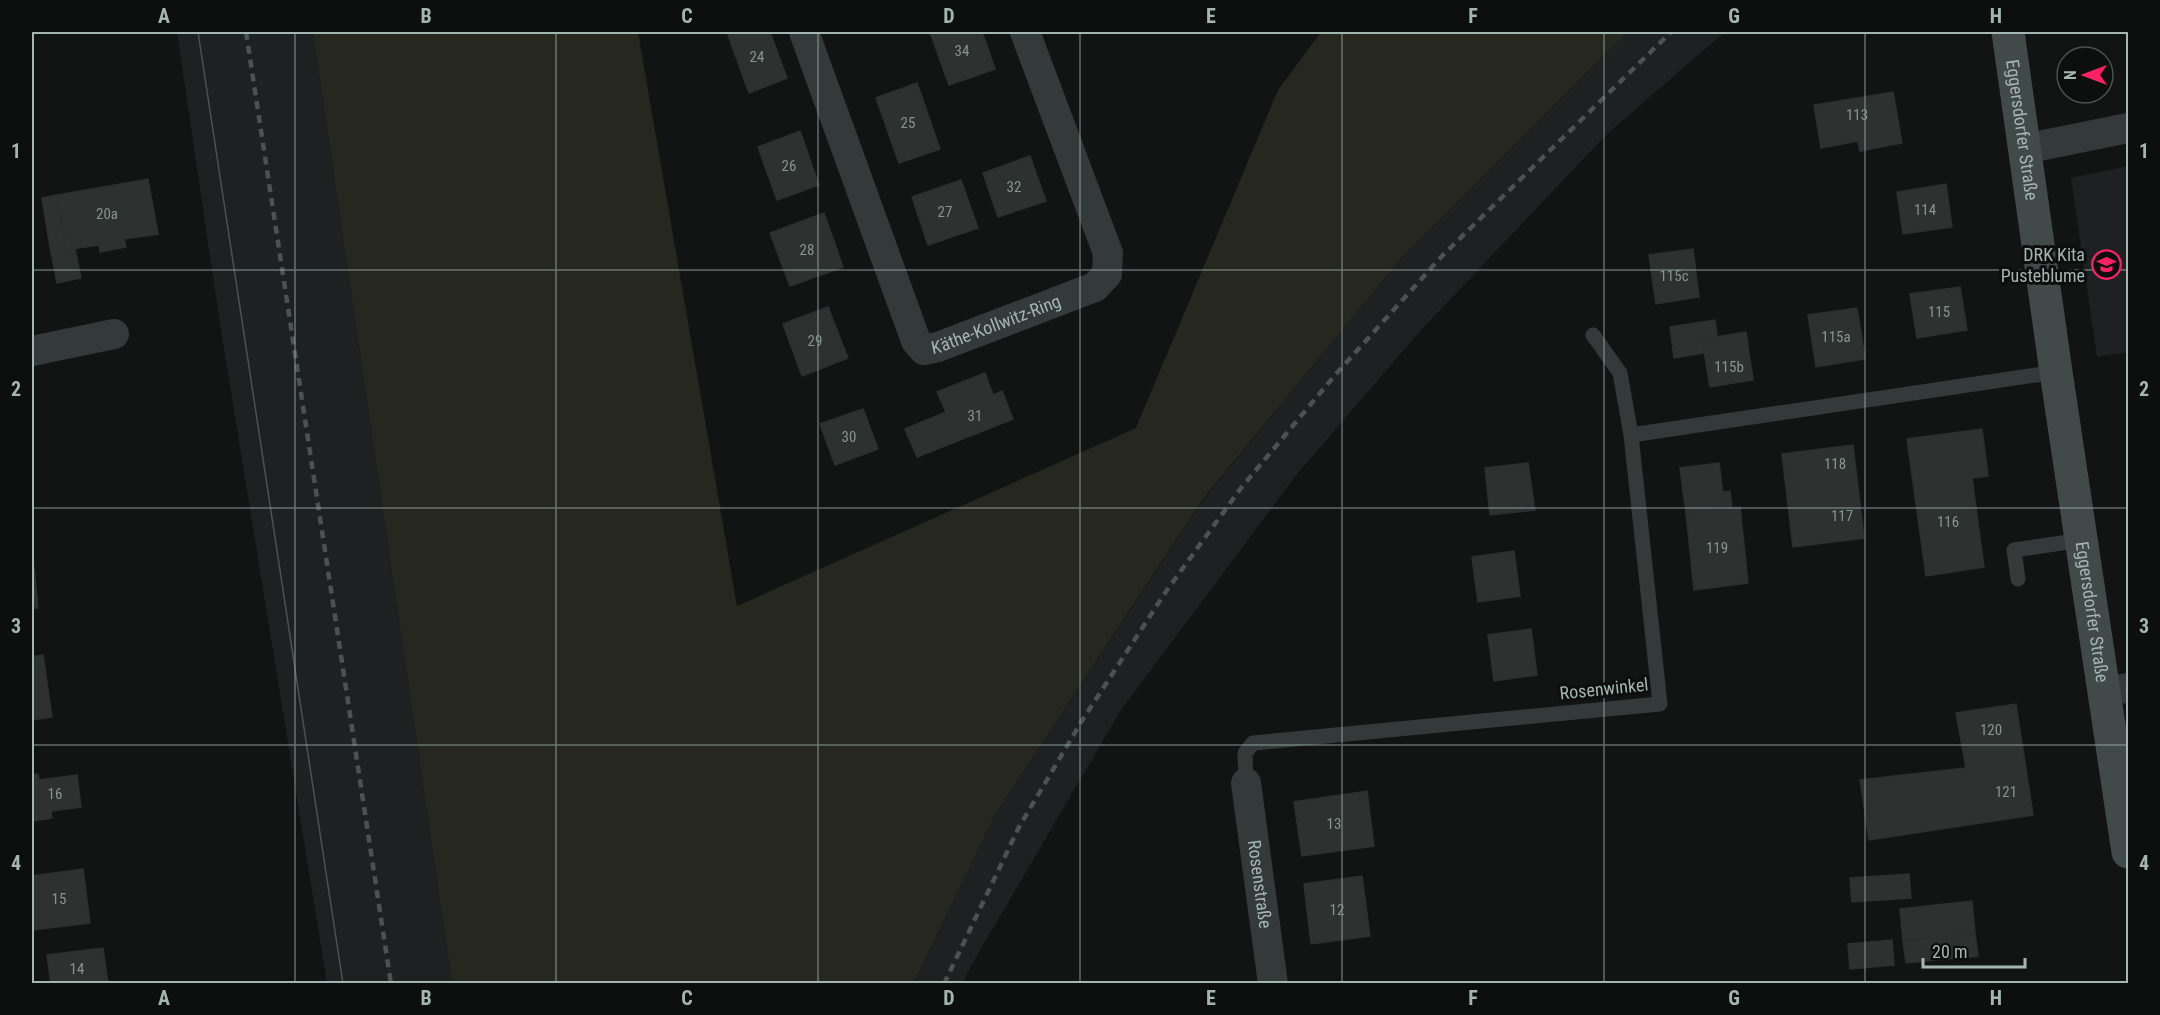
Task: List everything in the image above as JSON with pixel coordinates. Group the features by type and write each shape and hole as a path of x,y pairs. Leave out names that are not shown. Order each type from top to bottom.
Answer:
{"street":[{"name":"Käthe-Kollwitz-Ring","path":"804,32 916,341 924,350 938,347 1095,287 1107,274 1108,253 1025,32"},
{"name":"Eggersdorfer Straße","path":"2008,32 2082,540 2117,690 2128,852"},
{"path":"2024,149 2128,128"},
{"path":"32,351 114,334"},
{"name":"Rosenstraße","path":"1246,783 1274,984"}],"lane":[{"name":"Rosenwinkel","path":"1246,783 1245,753 1252,743 1659,704 1631,435 1620,373 1593,335"},
{"path":"1631,435 2056,372"},
{"path":"2018,579 2014,550 2082,540"}],"shaded area":[{"path":"177,32 313,32 452,983 327,983 220,324"},
{"path":"313,32 638,32 737,606 1136,428 1278,90 1321,32 1628,32 1404,255 1203,499 996,813 913,984 452,983"},
{"path":"1628,32 1725,32 1607,134 1422,329 1297,474 1121,710 963,983 913,984 996,813 1203,500 1404,255"},
{"name":"DRK Kita Pusteblume","path":"2128,166 2128,352 2097,357 2071,178"}],"building":[{"path":"738,32 770,32 787,78 749,93 728,35"},
{"path":"930,32 982,32 995,69 949,85"},
{"path":"917,83 940,149 899,163 876,98"},
{"path":"1893,92 1902,143 1860,151 1858,141 1821,148 1814,105"},
{"path":"800,131 819,185 777,200 758,147"},
{"path":"1030,156 1046,201 998,217 983,173"},
{"path":"148,179 158,234 124,239 126,247 100,252 99,245 66,250 57,195"},
{"path":"961,180 978,228 928,245 912,197"},
{"path":"1946,184 1952,227 1903,234 1897,192"},
{"path":"57,195 65,245 50,247 42,198"},
{"path":"824,213 843,267 790,286 770,233"},
{"path":"65,245 66,250 75,249 81,278 57,283 50,247"},
{"path":"1693,249 1699,297 1656,304 1649,255"},
{"path":"1960,287 1967,330 1917,338 1910,294"},
{"path":"828,307 848,358 802,376 783,324"},
{"path":"1857,308 1865,359 1816,367 1808,315"},
{"path":"1715,320 1717,336 1702,339 1704,353 1674,358 1670,327"},
{"path":"1746,332 1753,380 1710,387 1702,339"},
{"path":"985,373 993,395 1002,391 1013,419 917,457 905,429 946,412 937,392"},
{"path":"863,409 878,449 835,465 820,424"},
{"path":"1982,429 1988,476 1972,478 1984,567 1926,576 1907,439"},
{"path":"1853,445 1864,538 1793,547 1782,454"},
{"path":"1528,463 1535,510 1490,515 1485,468"},
{"path":"1719,463 1725,509 1686,513 1680,468"},
{"path":"1730,491 1732,508 1740,507 1748,583 1694,590 1686,513 1725,509 1723,492"},
{"path":"1514,551 1520,596 1478,602 1472,557"},
{"path":"32,567 34,567 38,608 32,608"},
{"path":"1531,629 1537,675 1494,681 1488,635"},
{"path":"43,655 52,717 32,720 32,657"},
{"path":"2016,704 2033,815 1869,840 1860,780 1966,768 1956,713"},
{"path":"38,774 39,780 77,775 81,807 51,811 52,818 32,821 32,775"},
{"path":"1367,791 1374,846 1302,856 1294,802"},
{"path":"83,869 90,923 32,930 32,876"},
{"path":"1909,874 1911,898 1852,902 1850,878"},
{"path":"1362,876 1370,936 1311,944 1304,884"},
{"path":"1972,901 1975,934 1903,941 1900,909"},
{"path":"1975,934 1978,956 1906,963 1903,941"},
{"path":"1892,940 1894,965 1850,969 1848,944"},
{"path":"103,948 108,984 51,984 47,955"}],"tram line":[{"path":"198,32 343,984"}],"railway":[{"path":"246,32 391,984"},
{"path":"944,984 1019,827 1083,719 1167,590 1241,488 1336,374 1442,256 1671,32"}],"place":[{"name":"DRK Kita Pusteblume","path":"2106,265"}]}
